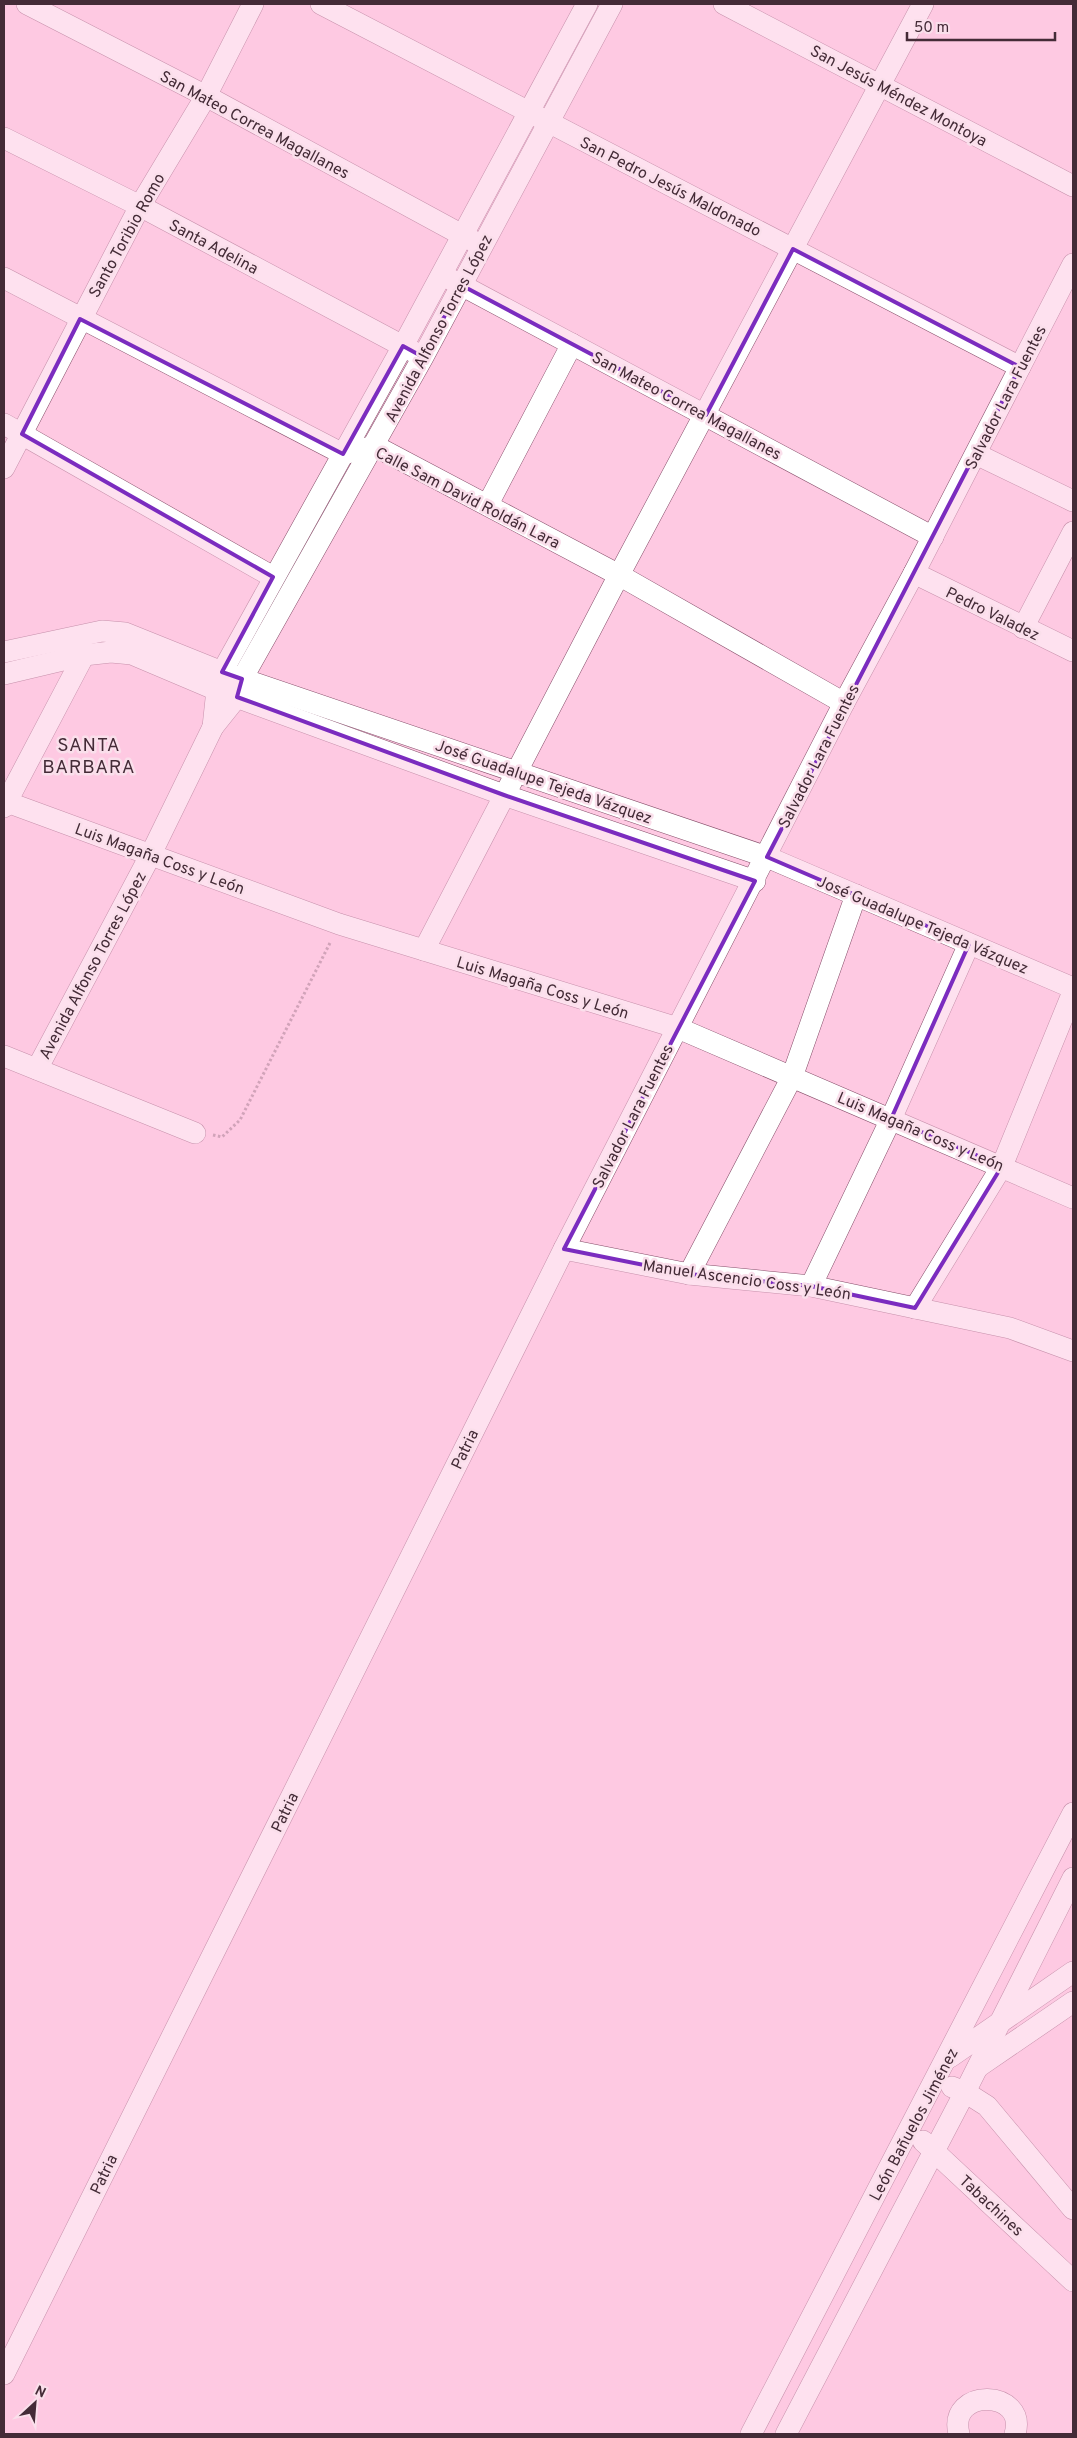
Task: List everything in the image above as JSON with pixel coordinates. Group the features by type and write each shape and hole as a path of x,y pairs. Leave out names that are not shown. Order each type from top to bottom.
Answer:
{"street":[{"name":"San Mateo Correa Magallanes","path":"27,4 206,96 482,246"},
{"name":"Santo Toribio Romo","path":"4,468 13,429 80,319 140,206 206,96 253,4"},
{"name":"San Pedro Jesús Maldonado","path":"321,4 1020,367"},
{"name":"Avenida Alfonso Torres López","path":"213,727 219,681 273,577 403,346 587,4"},
{"name":"Avenida Alfonso Torres López","path":"37,1069 151,854 213,727 240,688 374,446 612,4"},
{"name":"San Jesús Méndez Montoya","path":"724,4 1073,186"},
{"path":"424,950 619,575 706,415 923,4"},
{"name":"Santa Adelina","path":"4,138 140,206 423,357"},
{"name":"Salvador Lara Fuentes","path":"564,1249 755,881 844,703 914,574 1073,264"},
{"name":"San Mateo Correa Magallanes","path":"442,274 933,536"},
{"path":"4,278 343,454"},
{"path":"488,504 572,344"},
{"path":"13,429 273,577"},
{"name":"Calle Sam David Roldán Lara","path":"343,454 374,446 488,504 619,575 844,703"},
{"path":"976,454 1073,501"},
{"path":"1023,628 1073,532"},
{"name":"Pedro Valadez","path":"914,574 1073,652"},
{"name":"José Guadalupe Tejeda Vázquez","path":"4,652 102,631 125,633 219,681"},
{"name":"José Guadalupe Tejeda Vázquez","path":"4,674 84,655 111,652 132,654 516,772 767,856 1073,990"},
{"path":"5,803 84,655"},
{"name":"José Guadalupe Tejeda Vázquez","path":"240,688 504,795 755,881"},
{"name":"Luis Magaña Coss y León","path":"5,803 151,854 339,924 678,1028 891,1118 1073,1198"},
{"path":"689,1274 792,1077 856,894"},
{"path":"811,1286 891,1118 969,944"},
{"path":"915,1308 1002,1166 1073,990"},
{"path":"4,1056 195,1133"},
{"name":"Manuel Ascencio Coss y León","path":"564,1249 689,1274 811,1286 1010,1328 1073,1351"},
{"name":"Patria","path":"4,2374 564,1249"},
{"name":"León Bañuelos Jiménez","path":"751,2434 1073,1813"},
{"name":"León Bañuelos Jiménez","path":"786,2434 965,2092 1073,1878"},
{"path":"947,2059 1073,1972"},
{"path":"947,2059 976,2068 1073,2002"},
{"path":"935,2081 965,2092 987,2106 1073,2209"},
{"name":"Tabachines","path":"909,2131 935,2150 1073,2281"},
{"path":"959,2434 959,2420 963,2411 970,2404 988,2398 1006,2405 1012,2412 1015,2421 1014,2434"}],"path":[{"path":"195,1133 222,1137 240,1120 339,924"}],"highlighted area":[{"path":"793,249 1020,367 767,857 969,944 891,1119 1002,1166 915,1308 811,1286 689,1274 564,1249 755,881 504,795 237,697 242,679 222,672 273,577 22,434 80,319 343,454 403,346 423,357 461,285 706,415"}],"district":[{"name":"SANTA BARBARA","path":"89,755"}]}
